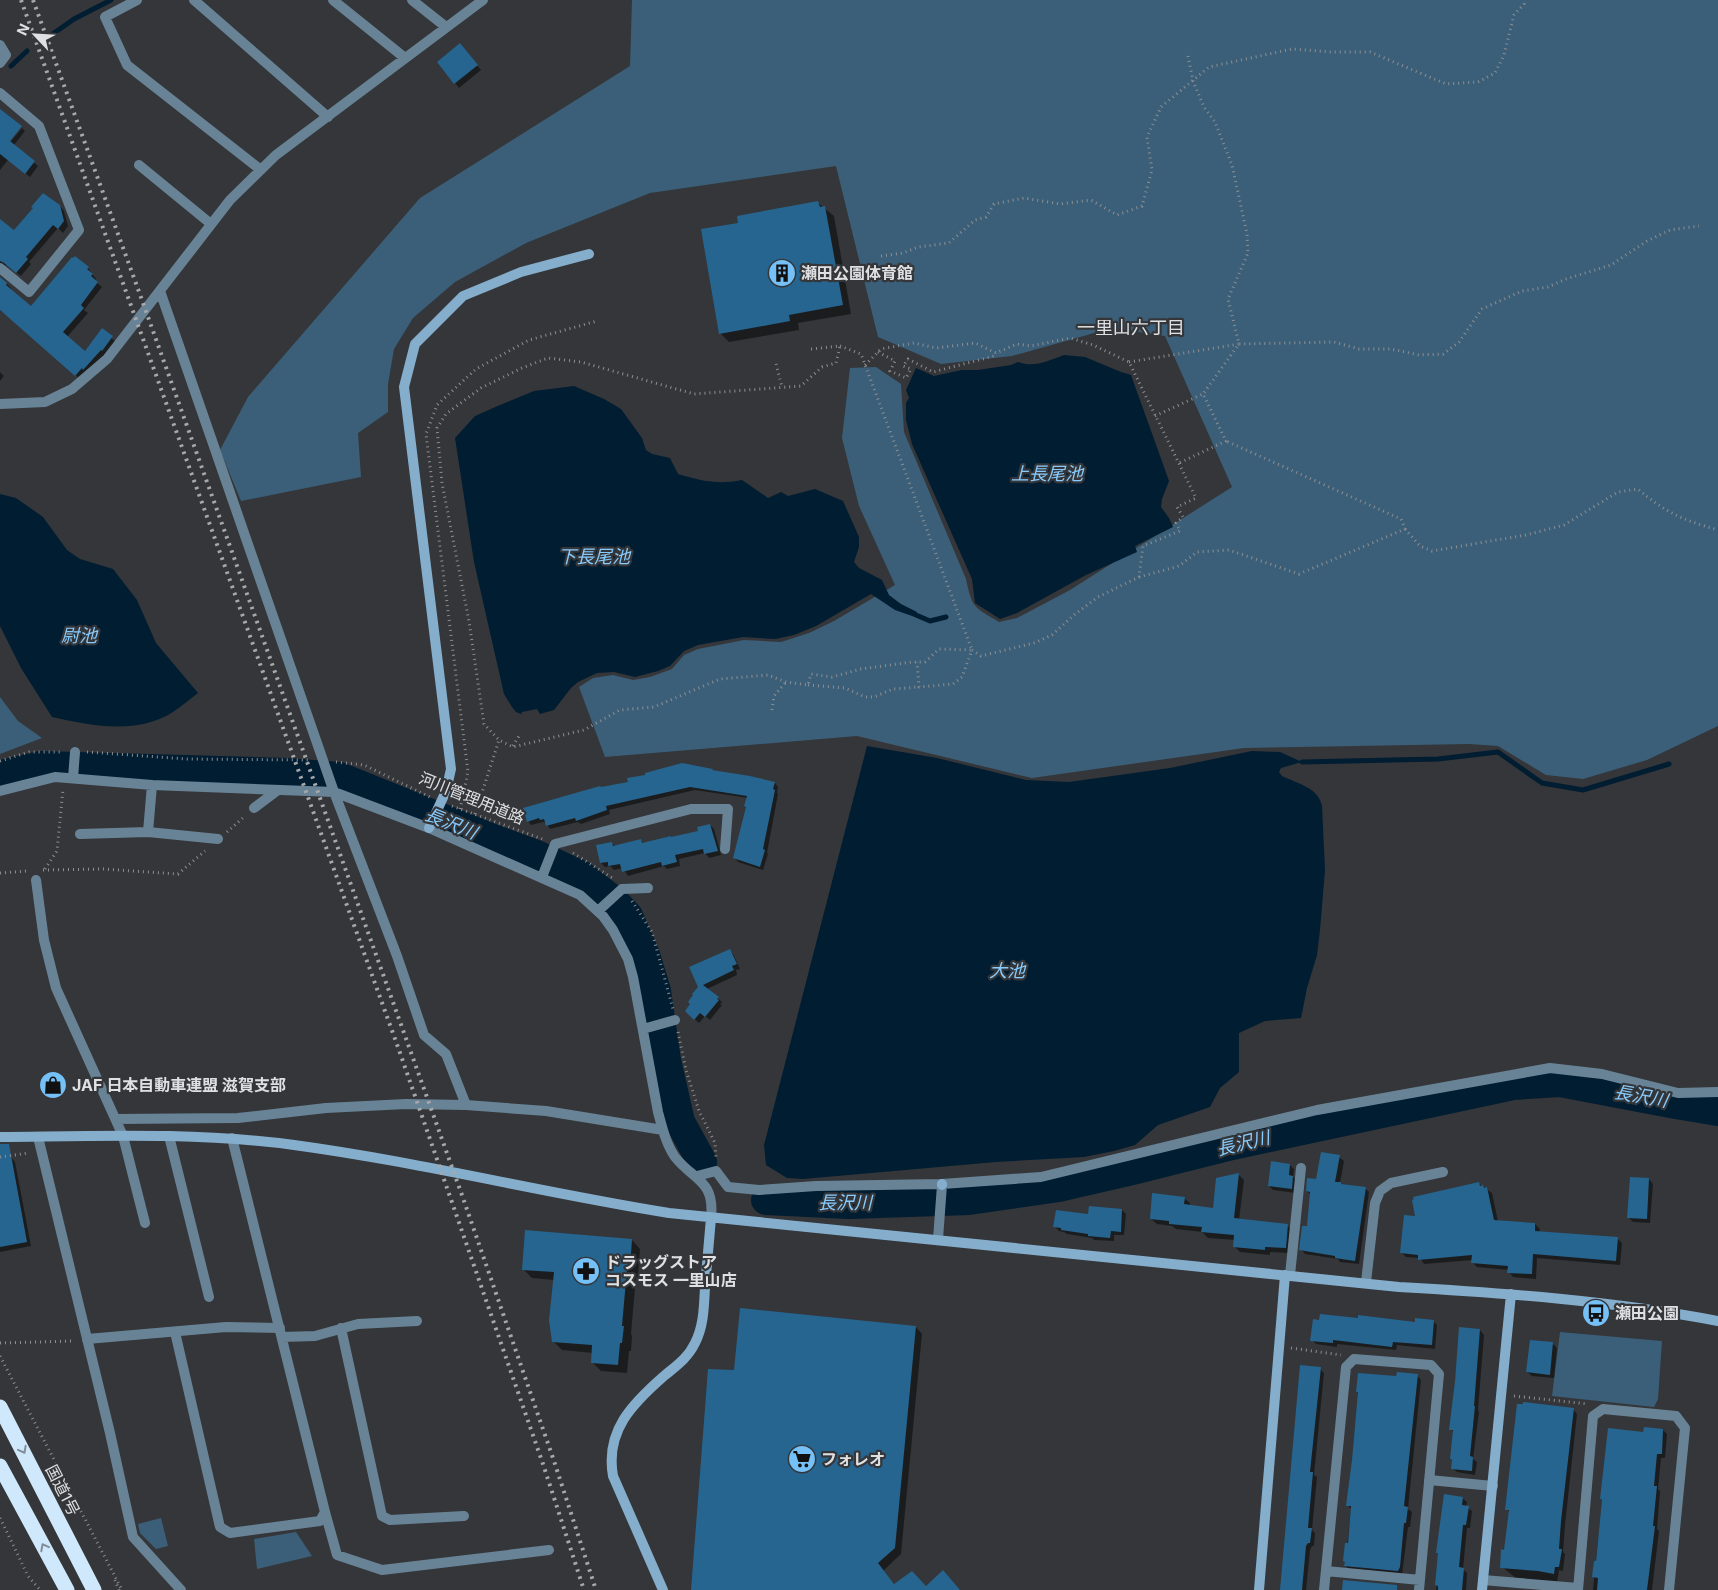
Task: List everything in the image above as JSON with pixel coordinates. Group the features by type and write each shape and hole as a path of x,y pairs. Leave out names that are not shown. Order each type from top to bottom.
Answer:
{"highway":[{"name":"国道1号","path":"0,1407 94,1590"},
{"path":"0,1466 67,1590"}],"street":[{"path":"137,0 105,17 127,65 261,170"},
{"path":"194,0 328,117"},
{"path":"333,0 405,58"},
{"path":"412,0 446,27"},
{"path":"0,404 45,402 72,389 107,359 230,200 276,155 483,0"},
{"path":"0,45 6,55 0,63"},
{"path":"0,93 39,126 79,230 30,292 0,268"},
{"path":"139,165 211,224"},
{"path":"429,828 446,790 451,769 404,387 415,344 463,296 521,272 589,254"},
{"path":"160,290 334,792 397,956 424,1034 446,1054 466,1105"},
{"path":"70,777 75,752"},
{"path":"0,791 54,777 70,777 152,785 334,792 429,828 542,876 580,895 598,910 613,930 628,958 644,1029 663,1130 670,1148 676,1158 697,1176 708,1190 712,1199 702,1318 696,1341 690,1352 680,1363 629,1410 620,1425 613,1444 613,1476 663,1590"},
{"path":"148,832 152,785"},
{"path":"254,808 278,790"},
{"path":"542,876 555,845 692,810 728,809 725,849"},
{"path":"80,834 148,832 218,840"},
{"path":"36,880 44,940 56,988 123,1136 144,1222"},
{"path":"598,910 622,890 648,888"},
{"path":"644,1029 674,1020"},
{"path":"697,1176 716,1172 728,1187 759,1190 816,1186 942,1185 1040,1177 1317,1110 1550,1068 1602,1074 1678,1093 1718,1092"},
{"path":"116,1119 238,1118 326,1108 406,1104 466,1105 546,1111 663,1130"},
{"path":"169,1136 209,1297"},
{"path":"0,1137 169,1136 232,1138 295,1145 431,1167 596,1201 669,1213 1399,1286 1511,1294 1626,1307 1718,1321"},
{"path":"38,1137 133,1537 181,1590"},
{"path":"232,1138 337,1555 382,1570 549,1550"},
{"path":"1259,1590 1280,1347 1301,1168"},
{"path":"1366,1282 1375,1203 1380,1191 1391,1183 1443,1172"},
{"path":"938,1240 942,1185"},
{"path":"1511,1294 1483,1585 1578,1589 1593,1416 1603,1409 1676,1416 1685,1428 1669,1590"},
{"path":"87,1339 127,1334 226,1327 315,1336 358,1324 417,1321"},
{"path":"341,1328 382,1516 390,1520 464,1516"},
{"path":"175,1332 220,1527 230,1533 320,1522 326,1512"},
{"path":"1324,1590 1346,1367 1354,1359 1431,1365 1439,1374 1419,1585 1326,1571"},
{"path":"1429,1480 1493,1486"}],"path":[{"path":"881,256 903,253 918,247 949,243 975,220 986,217 994,204 1024,198 1060,204 1091,200 1117,215 1142,206 1152,170 1147,137 1161,107 1210,67 1292,49 1370,52 1446,84 1478,82 1495,73 1504,55 1514,15 1524,4 1524,0"},
{"path":"1155,416 1203,394 1239,344 1228,299 1248,253 1247,234 1232,165 1215,122 1204,107 1193,82 1188,56"},
{"path":"878,352 895,361 890,371 906,378 911,369 903,366 908,359 933,372 994,356 996,353 1017,344 1031,346 1070,338 1093,345 1129,362 1239,344 1334,342 1359,349 1391,350 1419,355 1443,354 1459,342 1482,309 1522,291 1548,287 1566,279 1611,266 1647,241 1670,230 1699,226"},
{"path":"460,809 468,772 426,434 437,405 476,369 529,340 597,321"},
{"path":"865,365 881,349 914,344 936,348 975,343 996,353"},
{"path":"811,349 840,346 861,354 972,650 962,677 953,684 893,689 874,697 865,697 845,688 786,682 768,675 720,679 654,706 620,710 584,730 513,747 499,740 484,724 469,621 442,483 437,428 446,414 481,388 548,358 581,362 694,394 801,386 822,367 836,363 840,346"},
{"path":"1129,362 1196,498 1177,508 1183,517 1176,523 1180,531 1143,546 1138,577"},
{"path":"776,364 782,387"},
{"path":"1203,394 1226,441 1401,519 1405,529 1420,546 1432,551 1526,535 1564,525 1618,492 1638,489 1657,506 1688,521 1718,530"},
{"path":"1179,463 1226,441"},
{"path":"808,685 811,674 832,677 861,670 924,662 939,649 972,650 981,656 1034,643 1052,634 1098,597 1138,577 1179,566 1197,552 1229,550 1299,574 1405,529"},
{"path":"917,662 919,687"},
{"path":"772,710 774,696 786,682"},
{"path":"513,747 519,736"},
{"path":"475,814 499,740"},
{"name":"河川管理用道路","path":"0,761 29,752 75,752 187,759 323,760 364,765 441,802 555,845 614,878 652,932 668,987 686,1070 699,1111 715,1143 716,1172"},
{"path":"45,870 57,851 70,777"},
{"path":"0,873 103,869 178,874 254,808"},
{"path":"0,1157 42,1152"},
{"path":"0,1343 66,1343 87,1339"},
{"path":"1280,1347 1340,1354 1350,1361"},
{"path":"0,1356 121,1590"},
{"path":"1501,1394 1588,1404 1597,1412"},
{"path":"0,1518 28,1576 40,1590"}],"shaded area":[{"path":"632,0 1718,0 1718,726 1647,760 1583,779 1546,775 1498,746 1469,744 1244,748 1032,778 857,736 605,757 579,687 593,678 613,675 633,680 650,677 672,669 684,655 698,649 744,640 781,642 809,633 834,621 895,585 859,506 842,438 850,368 876,367 901,384 904,432 966,579 972,601 975,606 999,622 1017,618 1070,590 1232,487 1165,336 1112,328 1012,356 941,364 878,337 836,166 650,193 526,243 455,282 413,318 394,349 388,384 388,412 358,433 361,477 241,501 220,450 248,397 420,198 630,66"},
{"path":"0,697 18,721 42,738 0,754"},
{"path":"1560,1332 1662,1341 1658,1399 1654,1407 1552,1396"},
{"path":"161,1518 168,1546 156,1549 140,1533 138,1524"},
{"path":"296,1532 312,1556 257,1569 254,1539"}],"water":[{"name":"上長尾池","path":"1064,355 1085,357 1131,375 1169,481 1161,507 1173,527 1135,546 1137,552 1086,575 1017,613 1000,619 975,603 972,579 912,444 906,420 906,403 909,398 906,390 916,368 934,376 962,370 978,370 1011,365 1018,362 1035,364"},
{"name":"下長尾池","path":"574,386 604,399 621,409 642,438 646,450 652,454 670,458 678,474 710,482 742,480 768,498 781,492 788,496 815,489 843,501 859,537 859,547 854,562 859,568 882,580 889,595 917,612 915,617 895,610 871,594 816,626 794,635 775,639 743,637 698,645 684,651 670,666 658,671 635,677 614,672 597,673 578,682 571,688 554,710 540,714 537,709 522,712 521,714 516,712 504,694 474,562 455,438 475,416 500,405 534,391"},
{"name":"尉池","path":"0,494 16,498 43,517 67,550 80,559 113,569 137,600 156,643 198,693 173,712 145,724 129,726 98,725 52,717 21,668 0,626"},
{"name":"大池","path":"867,746 937,758 1026,780 1069,782 1170,768 1252,751 1280,752 1302,762 1281,768 1279,772 1282,776 1312,790 1320,800 1322,806 1325,870 1317,955 1307,988 1301,1018 1265,1021 1239,1033 1239,1072 1220,1088 1210,1107 1158,1125 1135,1145 1114,1151 1084,1157 996,1162 803,1179 787,1178 766,1165 764,1145"}],"building":[{"path":"460,43 478,65 454,84 437,62"},
{"path":"0,109 22,126 10,141 35,161 25,174 0,154"},
{"path":"43,193 60,205 64,221 58,229 53,225 26,257 28,259 16,273 0,261 0,219 14,230"},
{"name":"瀬田公園体育館","path":"818,201 820,207 825,206 843,305 789,315 790,321 719,334 701,229 738,223 737,216"},
{"path":"75,256 89,267 87,269 93,274 91,276 98,282 81,305 84,308 63,332 85,351 102,328 113,336 102,351 75,376 0,310 0,277 7,283 6,285 31,306 72,257"},
{"path":"682,763 775,782 763,849 765,850 760,867 733,858 747,796 690,787 606,806 607,810 576,821 575,818 546,826 544,819 540,820 539,818 527,822 523,808 600,786 628,782 627,778 645,775 645,773"},
{"path":"710,824 718,851 704,854 703,849 675,855 677,862 662,866 661,862 622,872 620,864 608,866 608,862 600,863 596,845 612,842 613,846 641,839 642,843 698,831 697,827"},
{"path":"730,949 737,964 732,966 734,970 703,985 719,997 717,999 719,1000 705,1017 700,1013 694,1020 685,1011 690,1004 688,1002 692,994 698,987 689,967"},
{"path":"0,1144 9,1144 27,1242 0,1247"},
{"path":"1321,1152 1340,1155 1335,1182 1366,1187 1355,1261 1299,1250 1302,1226 1307,1226 1310,1192 1306,1191 1307,1178 1316,1179"},
{"path":"1271,1161 1290,1164 1289,1175 1293,1176 1292,1189 1268,1186"},
{"path":"1239,1173 1234,1218 1288,1224 1286,1248 1265,1247 1265,1250 1233,1247 1234,1235 1201,1232 1202,1227 1169,1224 1169,1221 1150,1219 1152,1193 1185,1197 1184,1204 1213,1208 1216,1178"},
{"path":"1630,1177 1649,1178 1647,1219 1627,1218"},
{"path":"1479,1182 1480,1186 1487,1187 1494,1220 1535,1223 1535,1231 1618,1237 1616,1261 1533,1254 1532,1274 1507,1273 1508,1266 1471,1263 1472,1255 1418,1260 1418,1255 1400,1253 1404,1215 1415,1216 1413,1197"},
{"path":"1089,1206 1122,1209 1121,1232 1111,1231 1110,1238 1088,1236 1088,1234 1053,1227 1056,1210 1088,1214"},
{"path":"525,1230 632,1239 630,1269 627,1269 622,1326 624,1326 618,1365 591,1363 592,1345 552,1342 549,1320 554,1272 522,1270"},
{"name":"フォレオ","path":"740,1308 916,1326 895,1548 878,1563 894,1584 912,1571 926,1586 943,1570 960,1590 691,1590 708,1369 734,1370"},
{"path":"1320,1314 1358,1318 1358,1315 1415,1322 1415,1318 1434,1320 1432,1345 1393,1342 1392,1347 1333,1340 1333,1343 1310,1341 1313,1319 1319,1320"},
{"path":"1459,1327 1480,1329 1470,1456 1473,1457 1472,1471 1451,1469 1452,1459 1450,1459 1453,1430 1449,1430"},
{"path":"1530,1340 1553,1342 1550,1375 1526,1372"},
{"path":"1300,1365 1321,1367 1310,1472 1313,1472 1308,1528 1312,1528 1310,1543 1306,1546 1302,1590 1280,1590"},
{"path":"1397,1372 1418,1374 1404,1506 1408,1507 1406,1523 1404,1523 1400,1567 1398,1571 1344,1566 1345,1543 1348,1543 1351,1506 1346,1506 1352,1460 1358,1373 1396,1376"},
{"path":"1523,1402 1574,1408 1561,1521 1559,1549 1562,1549 1559,1567 1555,1567 1554,1574 1500,1568 1501,1549 1504,1550 1509,1510 1505,1510 1517,1404 1523,1404"},
{"path":"1644,1427 1663,1429 1662,1454 1657,1454 1654,1486 1657,1486 1653,1526 1655,1526 1647,1590 1597,1590 1598,1578 1592,1577 1594,1561 1596,1561 1602,1499 1600,1499 1608,1428 1643,1432"},
{"path":"1444,1494 1463,1497 1462,1505 1469,1506 1466,1525 1463,1525 1459,1567 1464,1568 1462,1590 1438,1590 1438,1586 1435,1585 1438,1553 1436,1553"},
{"path":"1343,1580 1397,1585 1397,1590 1342,1590"}],"waterway":[{"path":"47,38 74,19 111,0"},
{"path":"11,66 27,51"},
{"path":"916,615 930,621 946,617"},
{"path":"1302,762 1438,759 1498,752 1542,783 1583,790 1669,764"},
{"name":"長沢川","path":"0,775 41,766 287,773 339,777 534,854 582,876 614,901 628,916 645,955 656,991 666,1060 680,1122 702,1162"},
{"name":"長沢川","path":"766,1200 849,1204 969,1200 1059,1187 1232,1145 1513,1085 1560,1082 1718,1111"}],"railway":[{"path":"21,0 399,1050 543,1464 584,1590"},
{"path":"33,0 463,1198 554,1461 596,1590"}],"place":[{"name":"瀬田公園体育館","path":"782,273"},
{"name":"JAF 日本自動車連盟 滋賀支部","path":"53,1085"},
{"name":"ドラッグストア コスモス 一里山店","path":"586,1271"},
{"name":"瀬田公園","path":"1596,1313"},
{"name":"フォレオ","path":"802,1459"}],"district":[{"name":"一里山六丁目","path":"1131,327"}]}
